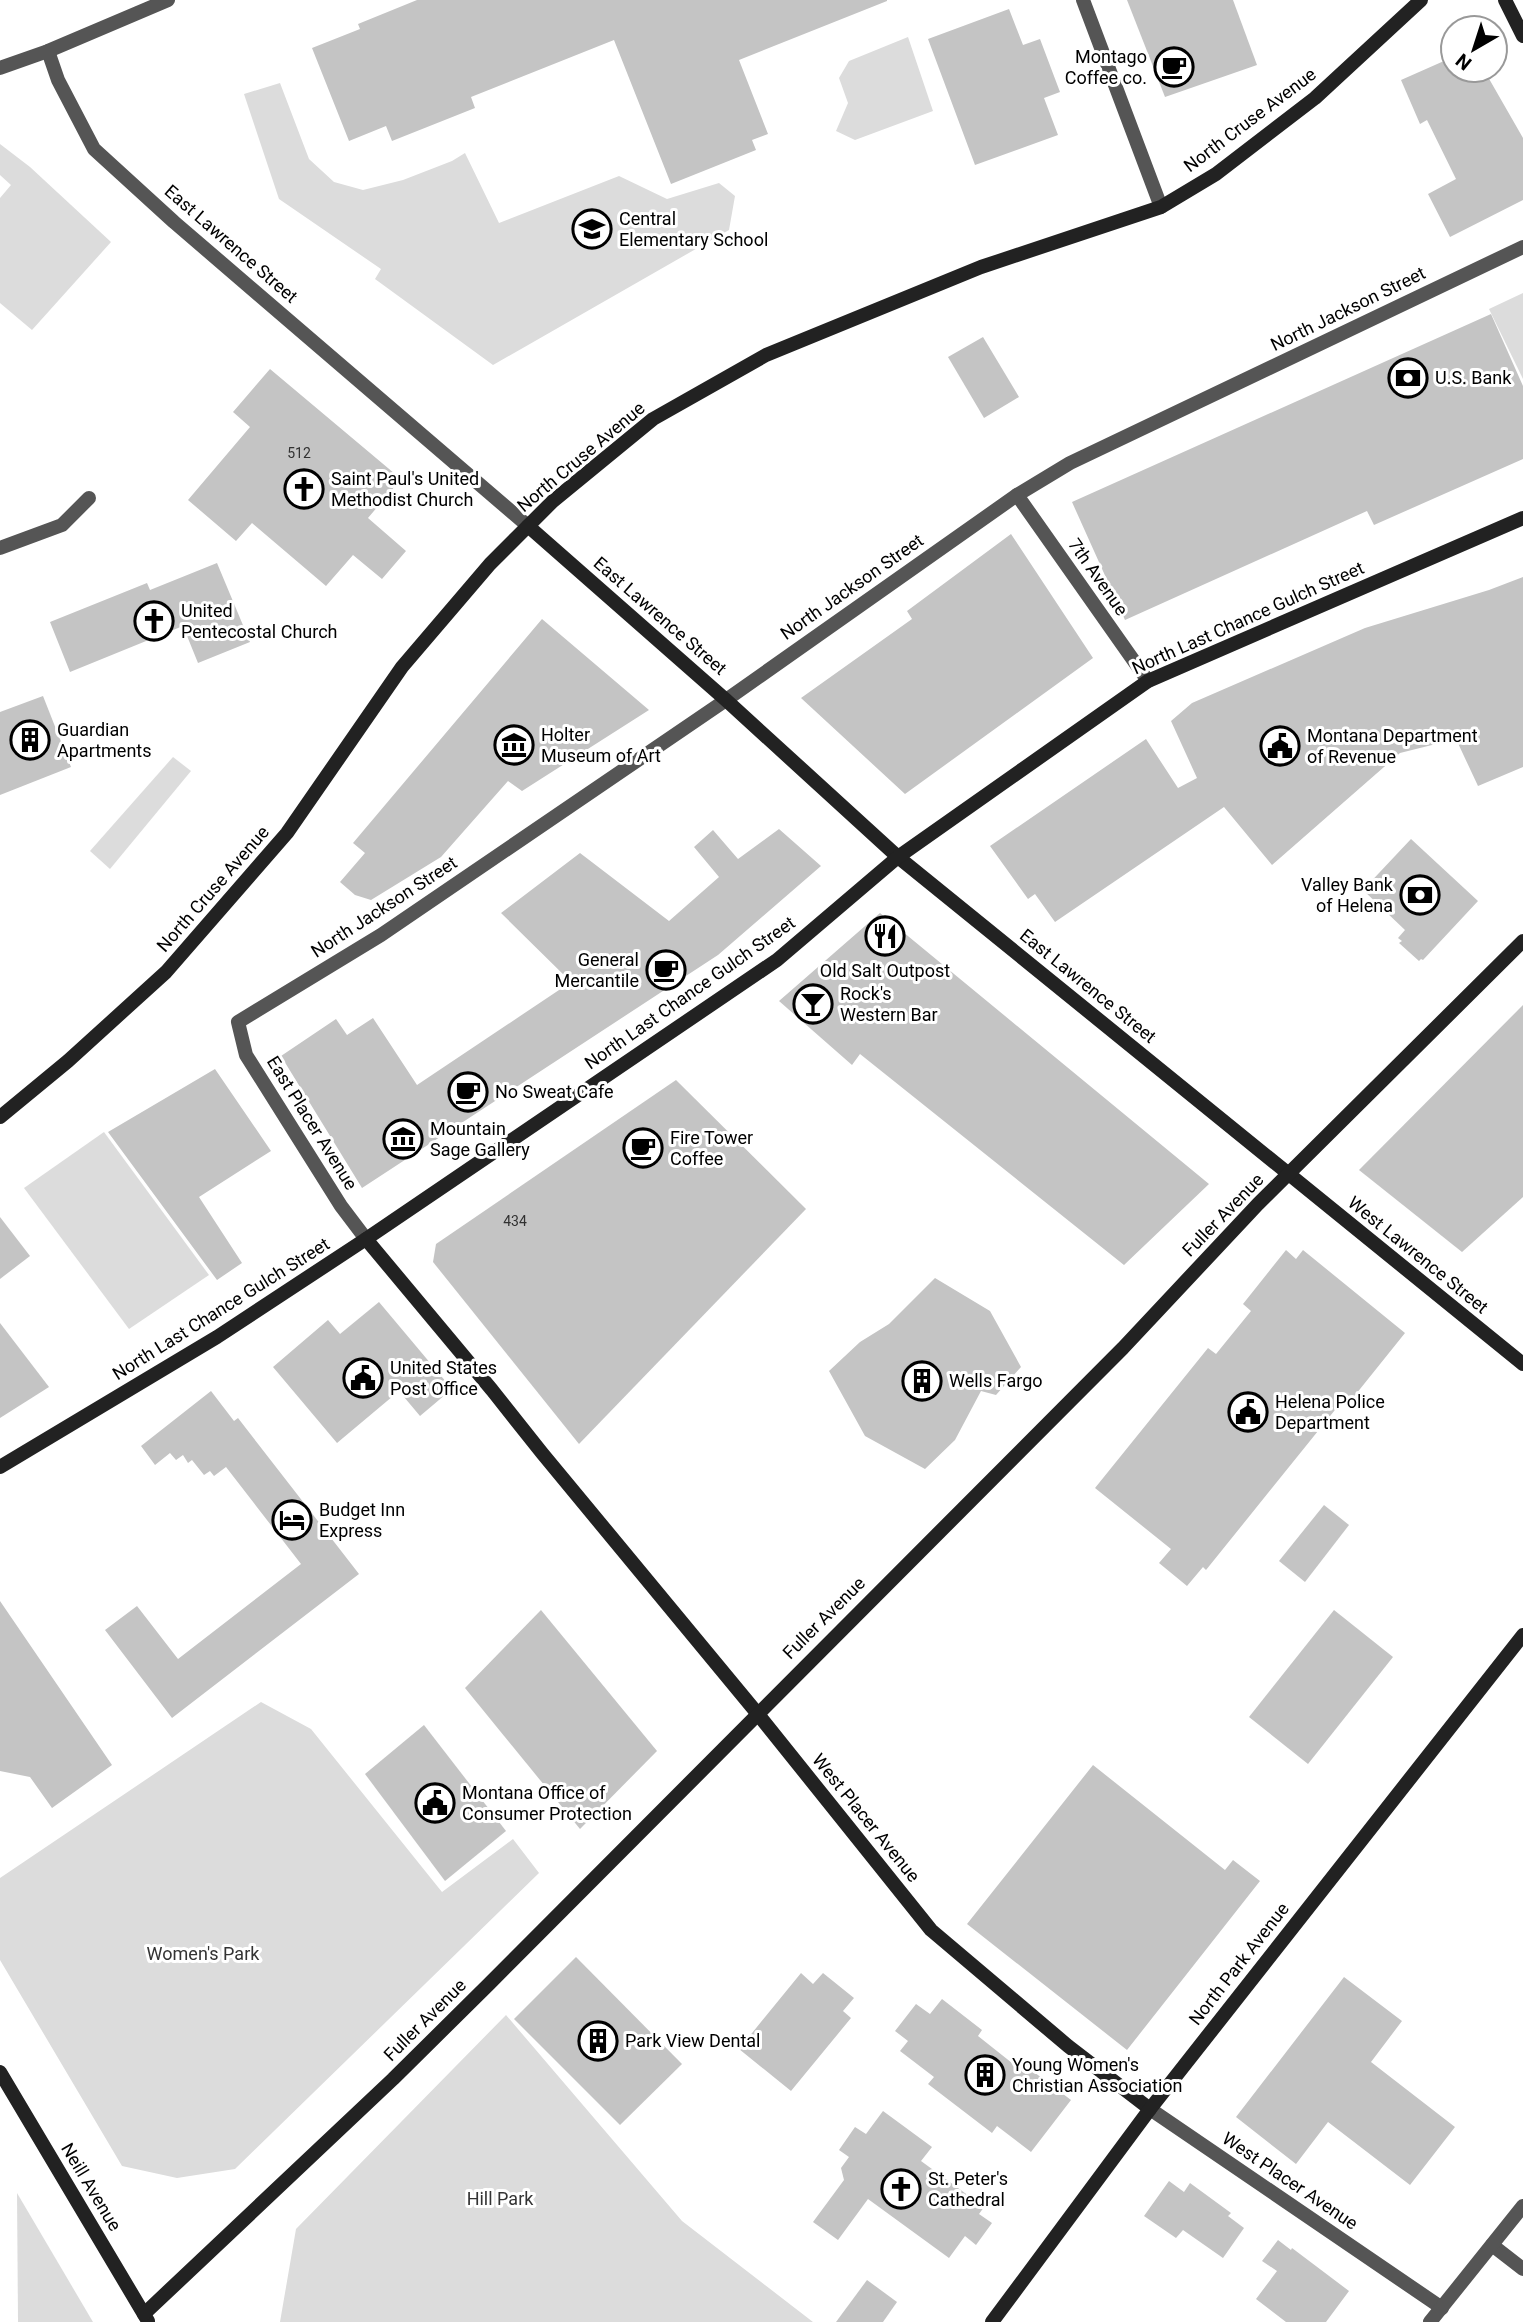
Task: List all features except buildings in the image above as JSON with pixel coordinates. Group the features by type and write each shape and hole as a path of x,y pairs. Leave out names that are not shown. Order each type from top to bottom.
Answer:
{"street":[{"path":"0,68 48,51 168,0"},
{"path":"1083,0 1161,206"},
{"name":"North Cruse Avenue","path":"0,1117 68,1061 166,972 287,833 402,667 490,564 553,501 653,419 766,355 982,267 1161,206 1216,174 1315,98 1421,0"},
{"path":"1505,0 1523,36"},
{"name":"East Lawrence Street","path":"48,51 58,80 94,149 174,222 528,526 726,700 898,857 1289,1175"},
{"name":"North Jackson Street","path":"238,1022 382,935 726,700 1017,495 1083,457 1523,247"},
{"name":"7th Avenue","path":"1017,495 1148,681"},
{"path":"0,548 62,525 89,498"},
{"name":"North Last Chance Gulch Street","path":"0,1467 217,1337 777,960 898,857 1148,681 1523,518"},
{"name":"Fuller Avenue","path":"147,2318 393,2079 1123,1348 1289,1175 1523,941"},
{"name":"East Placer Avenue","path":"238,1022 246,1055 341,1206 366,1239"},
{"name":"West Lawrence Street","path":"1289,1175 1523,1364"},
{"name":"West Placer Avenue","path":"366,1239 757,1713 931,1930 1068,2046 1150,2109 1442,2308"},
{"name":"North Park Avenue","path":"992,2322 1150,2109 1523,1635"},
{"name":"Neill Avenue","path":"0,2072 147,2318"},
{"path":"1430,2322 1523,2206"},
{"path":"1492,2245 1523,2269"}],"green space":[{"path":"908,37 933,111 855,140 836,131 848,103 839,78 849,61"},
{"path":"280,83 309,159 334,182 363,190 403,180 452,161 465,153 499,223 619,176 667,199 719,183 735,196 729,230 493,365 375,279 381,269 279,199 244,94"},
{"path":"0,144 30,167 111,242 32,330 0,303 0,198 11,185 0,175"},
{"path":"1523,293 1523,379 1489,309"},
{"path":"173,757 191,771 110,869 90,851"},
{"path":"104,1132 209,1275 129,1329 24,1188"},
{"name":"Women's Park","path":"261,1702 311,1729 442,1892 513,1839 539,1873 235,2169 177,2178 122,2166 0,1960 0,1878"},
{"name":"Hill Park","path":"506,2015 682,2221 813,2322 280,2322 296,2229"},
{"path":"17,2193 93,2322 18,2322"}],"place":[{"name":"Montago Coffee co.","path":"1174,67"},
{"name":"Central Elementary School","path":"592,229"},
{"name":"U.S. Bank","path":"1408,378"},
{"name":"Saint Paul's United Methodist Church","path":"304,489"},
{"name":"United Pentecostal Church","path":"154,621"},
{"name":"Guardian Apartments","path":"30,740"},
{"name":"Holter Museum of Art","path":"514,745"},
{"name":"Montana Department of Revenue","path":"1280,746"},
{"name":"Valley Bank of Helena","path":"1420,895"},
{"name":"Old Salt Outpost","path":"885,936"},
{"name":"General Mercantile","path":"666,970"},
{"name":"Rock's Western Bar","path":"813,1004"},
{"name":"No Sweat Cafe","path":"468,1092"},
{"name":"Mountain Sage Gallery","path":"403,1139"},
{"name":"Fire Tower Coffee","path":"643,1148"},
{"name":"United States Post Office","path":"363,1378"},
{"name":"Wells Fargo","path":"922,1381"},
{"name":"Helena Police Department","path":"1248,1412"},
{"name":"Budget Inn Express","path":"292,1520"},
{"name":"Montana Office of Consumer Protection","path":"435,1803"},
{"name":"Park View Dental","path":"598,2041"},
{"name":"Young Women's Christian Association","path":"985,2075"},
{"name":"St. Peter's Cathedral","path":"901,2189"}]}
